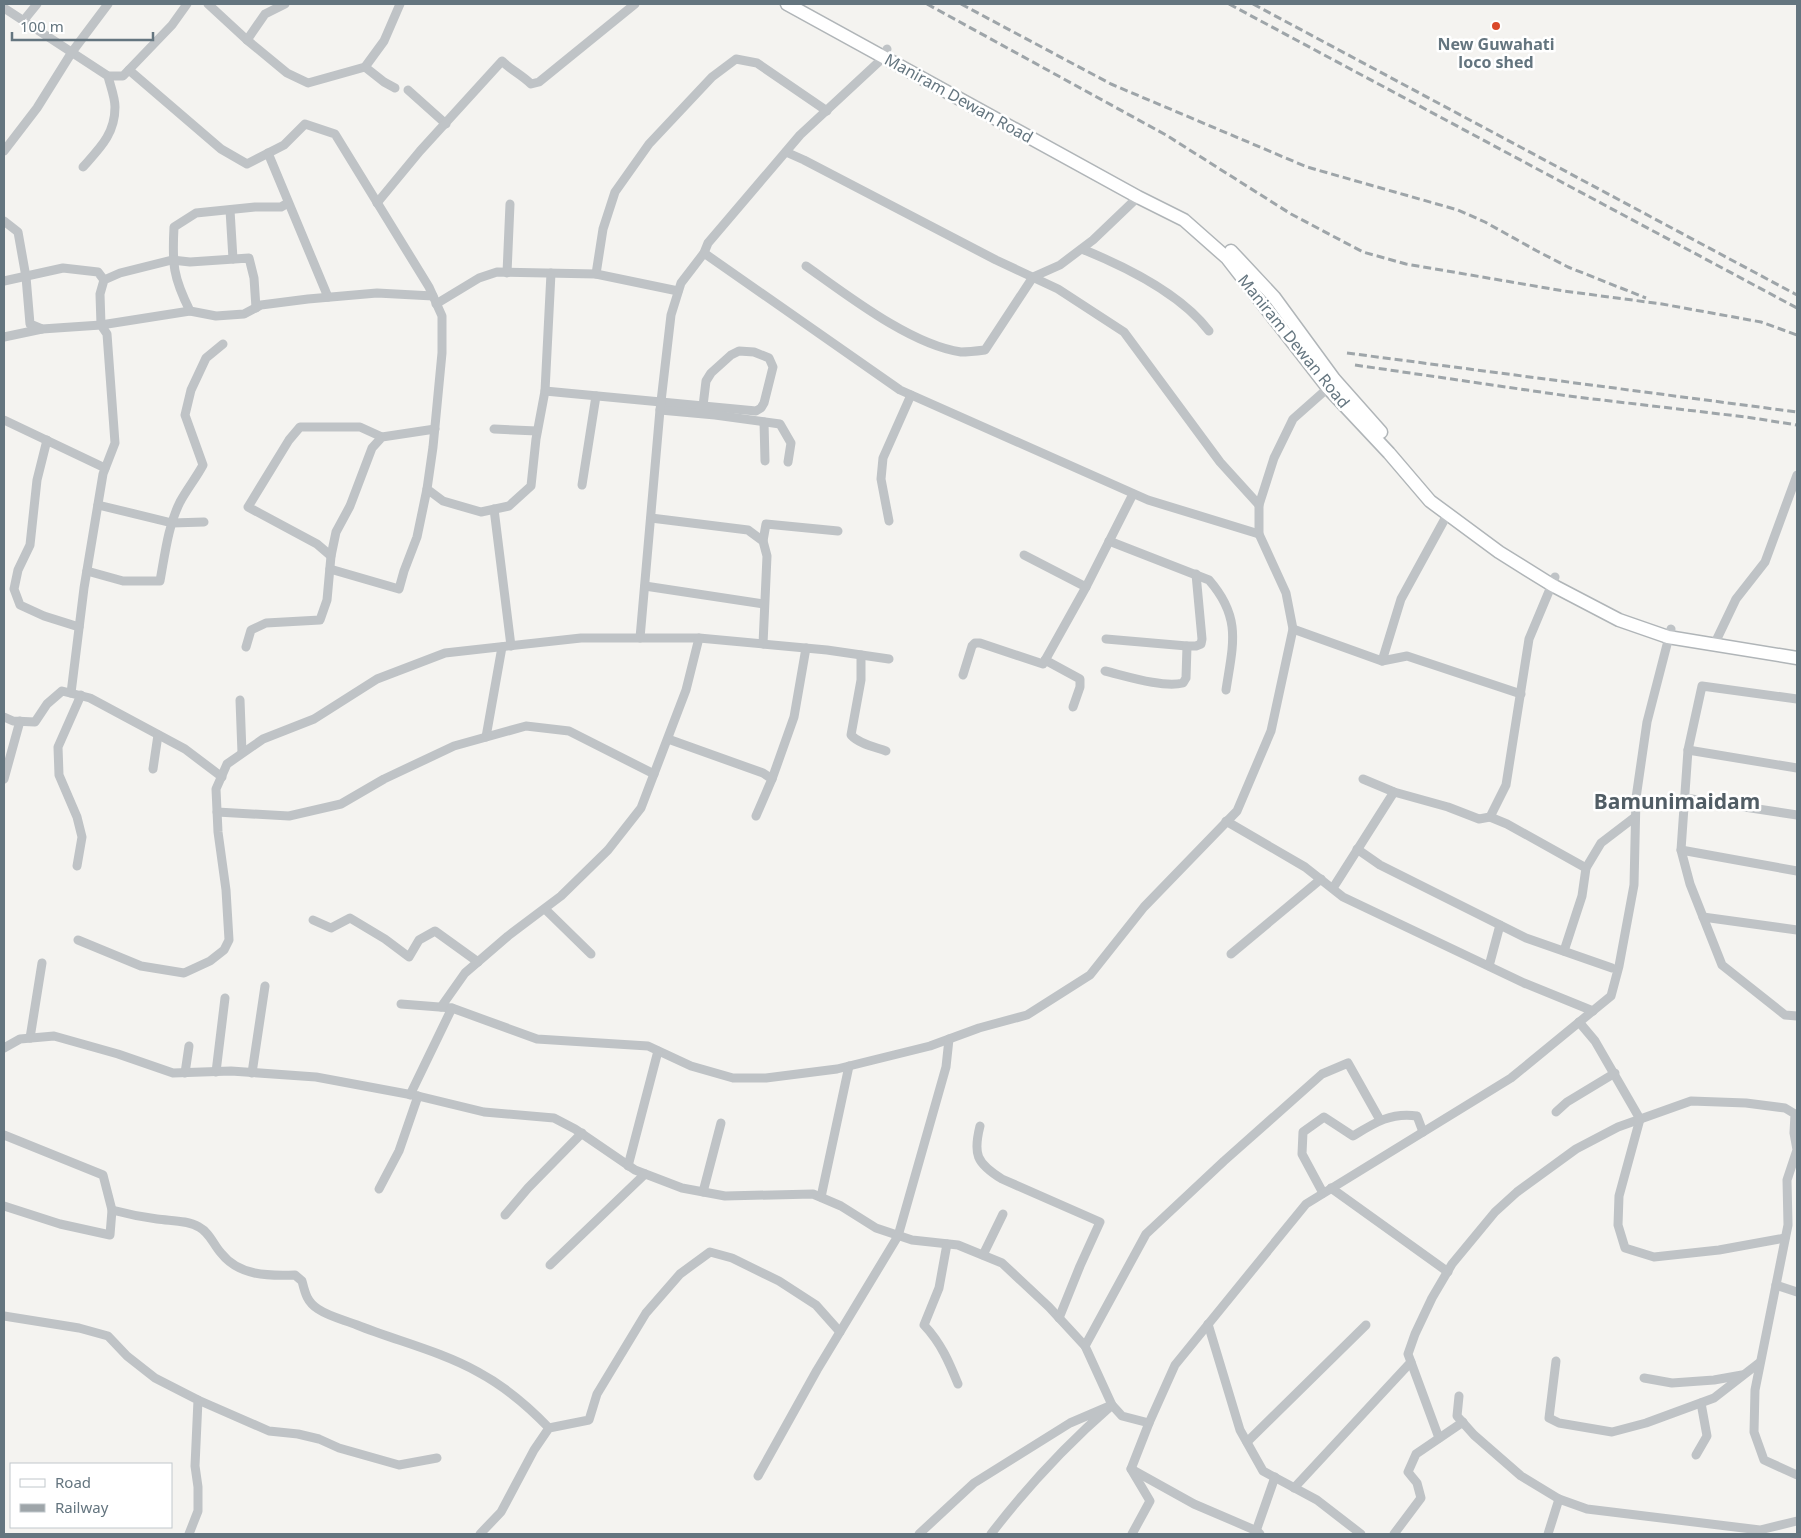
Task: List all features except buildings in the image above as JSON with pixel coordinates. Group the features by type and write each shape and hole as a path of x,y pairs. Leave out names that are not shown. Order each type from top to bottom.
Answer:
{"main road":[{"name":"Maniram Dewan Road","path":"786,4 886,53 1186,212 1230,250 1274,297 1334,379 1433,493 1553,581"},
{"name":"Maniram Dewan Road","path":"804,4 1138,197 1184,220 1227,258 1328,388 1389,453 1430,501 1499,552 1619,620 1670,633 1797,658"},
{"name":"Maniram Dewan Road","path":"1716,641 1797,650"}],"street":[{"path":"24,20 37,4"},
{"path":"4,150 37,108 72,52 108,4"},
{"path":"208,4 246,40 288,73 308,83 365,68 384,41 400,4"},
{"path":"246,40 265,14 285,4"},
{"path":"377,203 420,151 502,61 531,84 539,82 635,4"},
{"path":"4,8 108,76 123,76 172,25 183,5"},
{"path":"640,638 660,406 671,315 681,283 704,253 708,243 800,135 886,53"},
{"path":"596,274 603,229 615,192 648,144 712,77 736,59 757,63 827,110"},
{"path":"365,68 395,88"},
{"path":"129,70 221,149 247,164 284,145 305,124 335,134 429,287 442,316 442,353 427,489 417,537 399,589 330,569"},
{"path":"83,168 112,129 116,105 108,76"},
{"path":"408,90 446,124"},
{"path":"786,152 996,260 1058,289 1124,332 1220,462 1259,505"},
{"path":"268,153 328,297"},
{"path":"806,266 864,307 924,342 962,352 985,350 1033,277 1060,265 1082,249 1138,197"},
{"path":"190,311 178,287 172,260 174,227 196,213 255,207 281,207 288,203"},
{"path":"507,273 510,204"},
{"path":"230,210 233,260"},
{"path":"4,220 18,232 26,277 30,324 42,329"},
{"path":"1082,249 1115,262 1167,292 1204,324 1209,331"},
{"path":"704,253 892,384 912,395 1133,494 1259,534"},
{"path":"104,280 120,273 172,260 190,262 248,258 254,278 256,308"},
{"path":"4,281 63,268 98,272 104,280"},
{"path":"4,337 42,329 101,325 190,311 216,316 244,314 261,305 328,297 376,293 435,300 479,278 497,272 596,274 678,291"},
{"path":"427,489 443,501 481,512 509,506 531,486 537,431 545,391 551,273"},
{"path":"71,693 87,571 103,474 115,443 107,334 101,325 100,294 104,280"},
{"path":"87,571 123,581 160,581 166,544 172,523 180,502 203,466 185,414 190,390 206,358 223,344"},
{"path":"660,406 703,406 756,411 761,408 773,367 769,358 754,352 739,351 731,355 711,373 706,382 703,406"},
{"path":"401,1004 452,1008 537,1039 648,1046 691,1066 733,1078 766,1078 849,1066 930,1046 979,1028 1027,1014 1090,975 1144,908 1237,811 1271,731 1293,629 1286,593 1259,534 1259,505 1274,458 1293,419 1328,388"},
{"path":"545,391 596,396 780,424 791,443 788,462"},
{"path":"889,520 881,479 883,458 912,395"},
{"path":"582,485 596,396"},
{"path":"4,420 106,468"},
{"path":"764,422 765,461"},
{"path":"331,556 317,544 248,506 289,440 300,427 360,427 382,437 435,429"},
{"path":"494,429 537,431"},
{"path":"246,647 251,630 266,623 320,620 327,600 331,556 336,532 350,506 372,448 382,437"},
{"path":"47,440 37,480 30,545 18,570 14,589 20,605 44,616 79,627"},
{"path":"1716,641 1736,599 1765,562 1797,475"},
{"path":"963,675 972,646 975,643 1043,664 1086,587 1133,494"},
{"path":"98,505 172,523 204,522"},
{"path":"486,736 506,647 494,509"},
{"path":"1382,661 1401,599 1447,515"},
{"path":"650,518 748,530 763,541"},
{"path":"763,644 767,556 763,541 766,524 838,531"},
{"path":"1109,542 1196,574 1209,580 1220,593 1232,619 1233,644 1226,690"},
{"path":"1024,554 1086,587"},
{"path":"1106,639 1188,646 1201,644 1196,574"},
{"path":"1490,817 1506,785 1529,639 1553,581"},
{"path":"645,586 764,604"},
{"path":"1293,629 1382,661 1407,656 1520,694"},
{"path":"1131,1469 1175,1364 1306,1204 1511,1078 1611,996 1619,966 1634,885 1636,798 1647,722 1670,633"},
{"path":"78,940 141,966 184,972 210,961 224,950 229,940 226,890 218,832 216,790 227,764 262,739 314,719 377,679 445,653 581,638 699,638 806,648 889,659"},
{"path":"441,1007 465,973 508,936 561,896 608,850 641,808 686,690 699,638"},
{"path":"1105,671 1147,681 1183,683 1186,678 1188,646"},
{"path":"756,816 772,779 794,717 806,648"},
{"path":"861,655 861,680 851,735 886,751"},
{"path":"1045,660 1080,679 1080,687 1073,707"},
{"path":"1797,699 1702,686 1688,750 1681,850 1690,884 1722,964 1785,1015 1797,1016"},
{"path":"4,717 35,722 47,704 62,691 81,695 90,698 185,750 222,776"},
{"path":"77,866 82,836 77,817 59,774 58,747 81,695"},
{"path":"240,700 242,753"},
{"path":"4,779 20,721"},
{"path":"217,812 290,816 341,804 384,779 454,746 526,726 569,731 654,774"},
{"path":"153,769 158,735"},
{"path":"668,739 772,779"},
{"path":"1688,750 1797,768"},
{"path":"1363,779 1394,792 1448,807 1478,819 1490,817 1507,824 1586,868"},
{"path":"1332,888 1394,792"},
{"path":"1685,798 1797,814"},
{"path":"1564,951 1582,896 1586,868 1600,843 1636,817"},
{"path":"1226,821 1305,867 1343,897 1524,983 1593,1010"},
{"path":"1357,849 1380,865 1526,938 1612,968"},
{"path":"1681,850 1797,871"},
{"path":"1231,954 1321,879"},
{"path":"545,908 592,954"},
{"path":"1703,917 1797,930"},
{"path":"313,920 332,928 350,918 385,938 409,957 419,940 435,931 478,962"},
{"path":"1488,966 1500,925"},
{"path":"30,1038 42,963"},
{"path":"252,1073 266,986"},
{"path":"216,1072 225,998"},
{"path":"379,1189 399,1151 414,1096 452,1008"},
{"path":"1579,1022 1595,1041 1640,1119 1619,1196 1618,1226 1625,1248 1654,1257 1719,1250 1785,1238"},
{"path":"4,1048 20,1039 54,1036 118,1054 173,1073 252,1073 316,1077 484,1112 554,1118 582,1134 628,1166 682,1188 725,1196 813,1194 841,1206 876,1228 912,1240 958,1245 1002,1263 1060,1318 1085,1346 1112,1404 1122,1416 1149,1423"},
{"path":"758,1476 840,1332 898,1236 946,1067 949,1039"},
{"path":"185,1073 189,1046"},
{"path":"628,1166 658,1051"},
{"path":"1085,1346 1146,1234 1224,1161 1322,1074 1348,1063 1380,1120"},
{"path":"820,1198 849,1066"},
{"path":"1556,1112 1567,1102 1615,1073"},
{"path":"1439,1438 1408,1354 1432,1298 1448,1272 1494,1212 1517,1192 1576,1149 1618,1127 1691,1101 1746,1103 1785,1108 1795,1114 1794,1133 1797,1150 1787,1180 1788,1225 1759,1363 1755,1390 1754,1432 1764,1460 1797,1475"},
{"path":"1423,1132 1417,1116 1403,1114 1380,1120 1353,1136 1324,1117 1304,1132 1302,1154 1327,1191 1448,1272"},
{"path":"702,1192 722,1123"},
{"path":"980,1126 975,1144 978,1156 988,1170 1002,1179 1100,1222 1080,1266 1060,1318"},
{"path":"505,1215 528,1188 582,1134"},
{"path":"4,1136 103,1174 112,1210 110,1235 60,1224 4,1206"},
{"path":"550,1265 645,1174"},
{"path":"1787,1180 1797,1178"},
{"path":"112,1210 142,1217 188,1222 200,1227 214,1240 220,1253 236,1268 256,1274 295,1275 302,1281 306,1297 318,1309 390,1338 432,1351 477,1372 506,1389 550,1428"},
{"path":"983,1255 1003,1214"},
{"path":"947,1244 939,1288 924,1325 936,1338 947,1355 958,1384"},
{"path":"480,1534 501,1512 534,1450 550,1428 589,1420 597,1394 646,1313 680,1274 710,1252 732,1258 779,1281 816,1305 840,1332"},
{"path":"1776,1285 1797,1292"},
{"path":"4,1316 79,1328 108,1336 127,1356 155,1378 198,1400 270,1431 298,1434 319,1439 339,1448 399,1465 437,1458"},
{"path":"1208,1324 1240,1430 1263,1471 1317,1500 1361,1534"},
{"path":"1247,1442 1366,1325"},
{"path":"1556,1361 1549,1418 1559,1423 1612,1432 1714,1398 1759,1363"},
{"path":"1294,1488 1411,1362"},
{"path":"1644,1378 1672,1383 1714,1380 1744,1375"},
{"path":"1459,1396 1457,1416 1474,1435 1521,1476 1559,1499 1587,1509 1760,1530 1797,1521"},
{"path":"189,1534 198,1512 198,1487 195,1466 198,1400"},
{"path":"1696,1455 1707,1436 1701,1403"},
{"path":"919,1534 974,1483 1070,1423 1112,1404"},
{"path":"990,1534 1016,1501 1072,1441 1112,1404"},
{"path":"1394,1534 1421,1498 1417,1483 1408,1472 1416,1454 1462,1422"},
{"path":"1131,1469 1194,1504 1257,1533 1275,1477"},
{"path":"1131,1469 1150,1501 1132,1534"},
{"path":"1548,1534 1559,1499"}],"railway":[{"path":"927,4 1166,135 1291,214 1363,252 1406,264 1564,291 1662,304 1761,322 1797,335"},
{"path":"961,4 1111,84 1307,167 1458,210 1485,222 1568,267 1646,298"},
{"path":"1229,4 1797,308"},
{"path":"1253,4 1797,295"},
{"path":"1347,353 1797,412"},
{"path":"1355,365 1568,396 1746,417 1797,425"}],"place":[{"name":"New Guwahati loco shed","path":"1496,26"}],"district":[{"name":"Bamunimaidam","path":"1677,802"}]}
